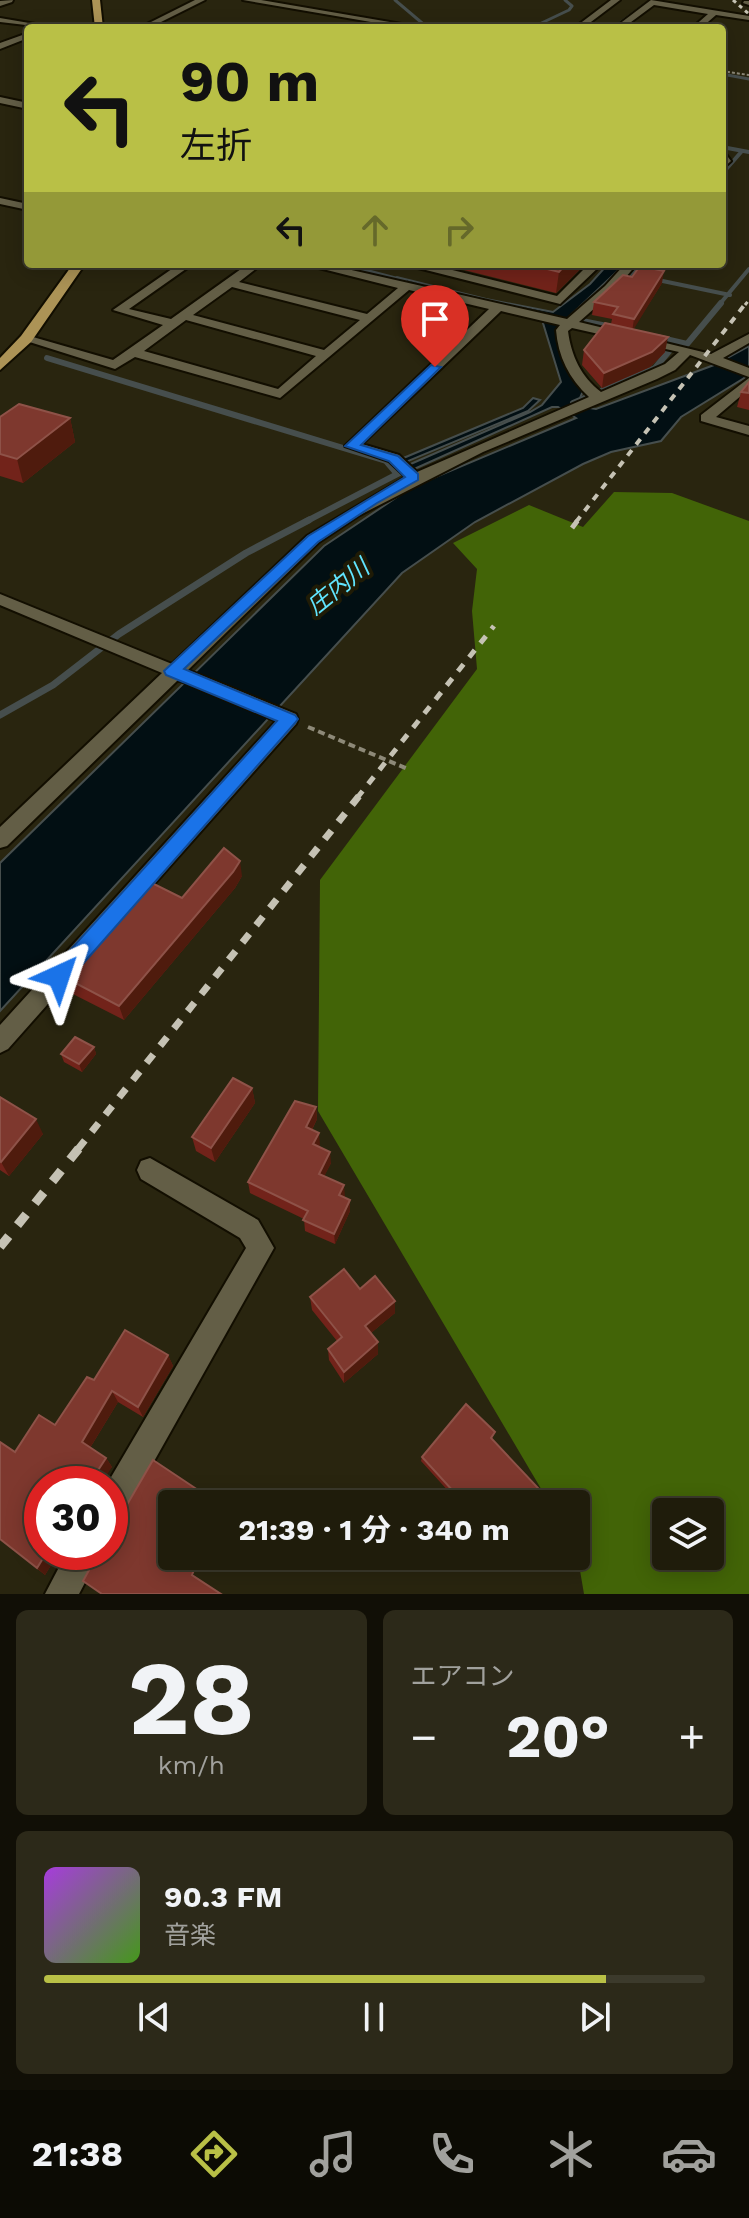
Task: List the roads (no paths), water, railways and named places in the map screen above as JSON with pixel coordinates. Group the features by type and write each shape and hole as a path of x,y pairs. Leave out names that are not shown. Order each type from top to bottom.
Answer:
{"main road":[{"path":"96,0 99,24"},
{"path":"0,366 26,339 76,268"}],"street":[{"path":"0,4 9,0"},
{"path":"151,24 201,0"},
{"path":"247,0 396,24"},
{"path":"583,24 616,0"},
{"path":"640,0 749,18"},
{"path":"623,24 652,1"},
{"path":"701,24 714,13"},
{"path":"2,21 24,24"},
{"path":"0,46 24,37"},
{"path":"0,100 24,105"},
{"path":"0,201 24,206"},
{"path":"181,268 119,310 179,320 326,355"},
{"path":"26,339 115,365 251,268"},
{"path":"339,268 383,274 407,286 688,350 749,373"},
{"path":"432,268 560,300 592,268"},
{"path":"594,397 584,389 562,344 562,330 565,322 609,289 627,268"},
{"path":"230,283 369,318"},
{"path":"134,352 280,394 407,286"},
{"path":"409,473 394,458 352,446 497,308"},
{"path":"717,359 749,338"},
{"path":"0,840 313,539 409,473 566,412 594,397 670,367 688,350"},
{"path":"749,382 706,418 749,431"},
{"path":"0,599 286,718 0,1042"},
{"path":"128,1478 261,1248 249,1229 150,1170"},
{"path":"61,1594 75,1570"}],"water":[{"name":"庄内川","path":"604,268 621,268 559,326 583,391 580,398 590,408 596,409 714,365 749,346 749,375 681,417 661,441 611,452 583,464 475,522 402,573 0,1011 0,863 324,546 412,487 576,418 558,407 552,407 412,470 406,466 530,412 542,405 561,382 543,323 548,314 394,279 397,277 553,312 590,284"},
{"path":"533,398 540,400 528,411 406,462 401,459 523,408"}],"waterway":[{"path":"395,0 423,24"},
{"path":"539,24 569,10 572,6 565,0"},
{"path":"618,24 651,0"},
{"path":"726,75 749,79"},
{"path":"726,148 749,152"},
{"path":"726,169 742,151"},
{"path":"355,268 405,281"},
{"path":"621,284 636,268"},
{"path":"728,295 749,269"},
{"path":"653,279 728,295"},
{"path":"719,305 728,295"},
{"path":"657,337 687,344 721,303"},
{"path":"586,313 580,318 582,321 612,327"},
{"path":"573,403 655,368 671,349 662,347"},
{"path":"47,358 386,461 397,474"},
{"path":"305,522 409,468"},
{"path":"0,715 53,685 119,634 246,553 309,520"}],"railway":[{"path":"733,0 749,14"},
{"path":"745,305 749,300"},
{"path":"576,522 746,303"},
{"path":"572,528 578,520"},
{"path":"357,798 494,626"},
{"path":"78,1149 359,796"},
{"path":"0,1247 80,1147"}]}
